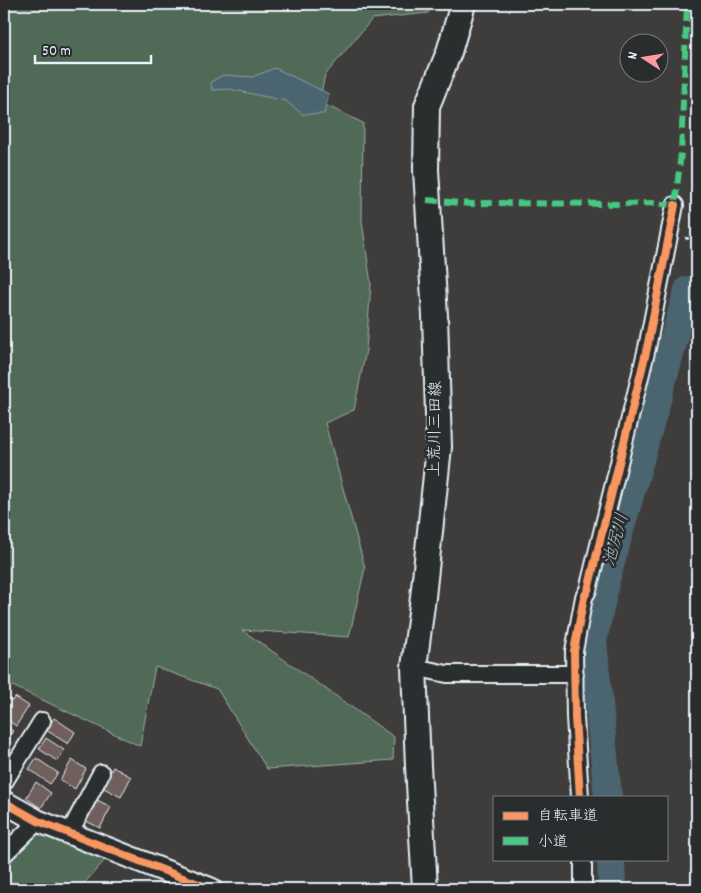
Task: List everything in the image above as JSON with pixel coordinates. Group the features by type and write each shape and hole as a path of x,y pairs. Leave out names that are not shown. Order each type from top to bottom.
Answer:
{"main road":[{"name":"上荒川三田線","path":"425,889 414,667 439,447 435,316 426,170 427,106 448,52 463,4"}],"street":[{"path":"580,796 575,717 574,651 584,596 588,590 647,348 675,205"},
{"path":"414,667 447,674 575,674"},
{"path":"4,782 42,720"},
{"path":"69,834 100,773"},
{"path":"4,802 38,821 211,889"},
{"path":"4,854 38,821"},
{"path":"583,860 583,889"}],"green space":[{"path":"4,4 432,4 428,13 372,19 325,75 319,102 363,123 362,221 371,284 366,350 354,410 325,423 365,568 349,637 242,630 394,737 393,760 267,769 217,689 155,667 140,746 4,682"},
{"path":"38,821 113,851 79,889 4,889 4,860"}],"water":[{"path":"275,68 329,94 324,114 302,114 286,101 229,89 212,90 211,82 223,75 252,77"}],"building":[{"path":"15,697 29,706 16,726 4,717 4,705 8,698 12,701"},
{"path":"54,718 75,732 68,744 46,730"},
{"path":"4,725 13,731 4,745"},
{"path":"46,738 64,750 57,761 39,749"},
{"path":"36,758 58,773 50,784 29,769"},
{"path":"72,760 86,769 75,789 60,780"},
{"path":"113,767 131,777 121,797 102,787"},
{"path":"36,782 51,793 41,808 26,798"},
{"path":"95,799 111,807 100,828 84,820"},
{"path":"4,813 11,819 4,827"}],"waterway":[{"name":"池尻川","path":"608,796 593,641 606,580 688,290"},
{"name":"池尻川","path":"611,860 612,889"}],"marked path":[{"path":"427,200 472,204 653,203 675,205 681,153 687,4"}],"cycle path":[{"path":"580,796 575,717 574,651 584,597 588,590 647,348 675,205"},
{"path":"4,802 38,821 211,889"}]}
